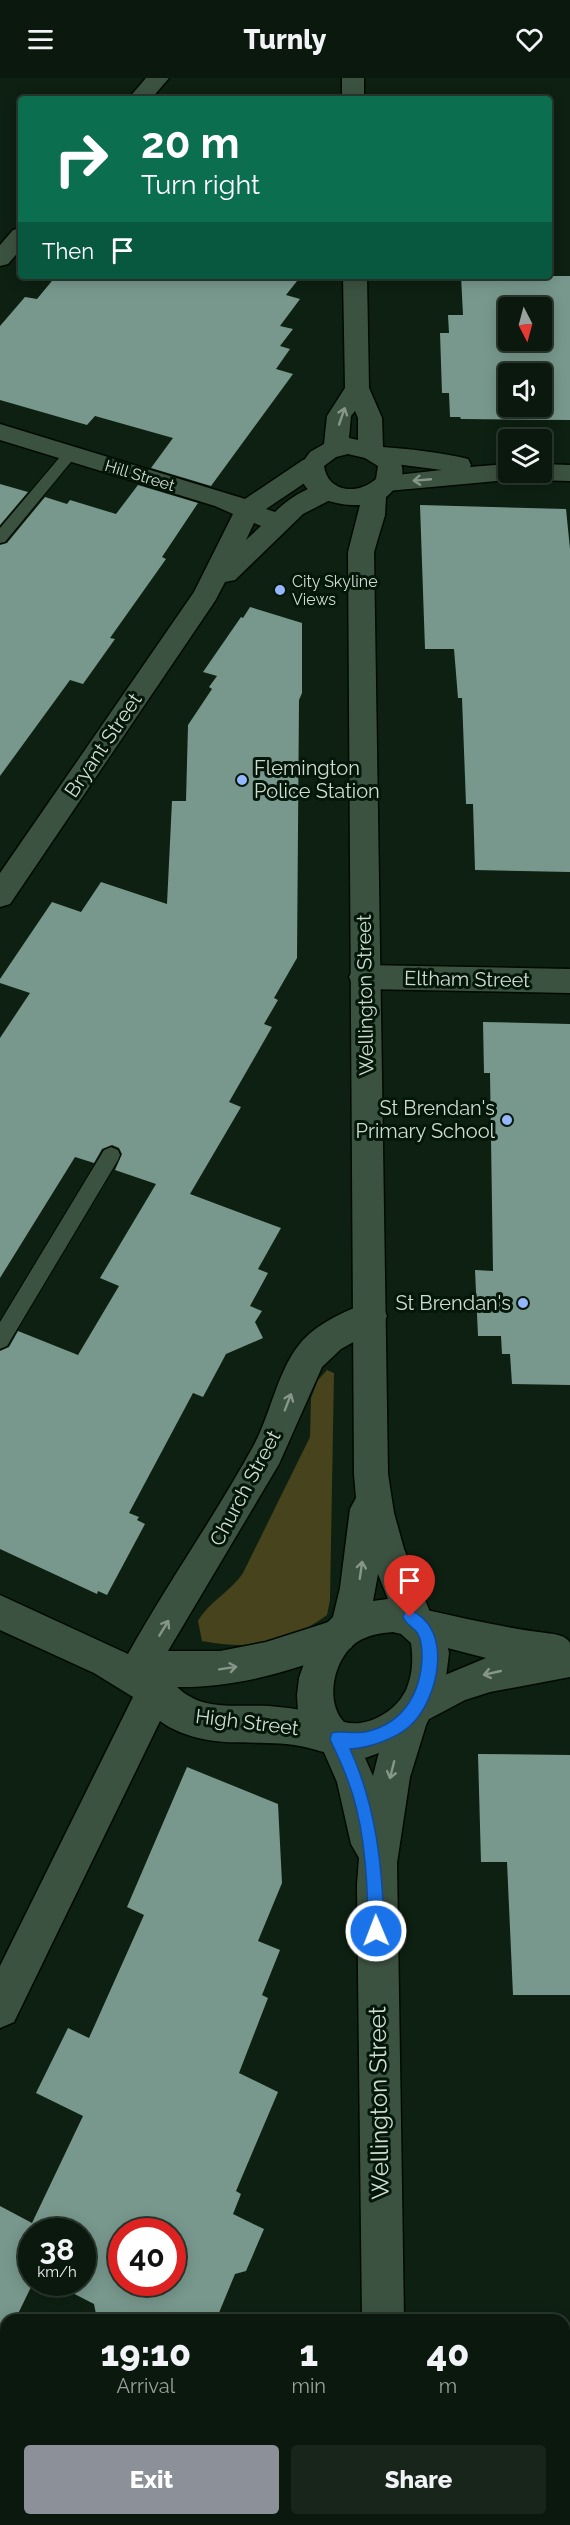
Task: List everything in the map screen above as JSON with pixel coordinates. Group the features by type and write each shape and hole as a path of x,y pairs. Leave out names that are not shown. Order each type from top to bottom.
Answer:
{"street":[{"path":"142,96 158,78"},
{"path":"353,78 353,96"},
{"path":"0,259 18,238"},
{"path":"355,279 357,388 370,418 376,453 391,469 380,488"},
{"path":"336,448 339,416 357,388"},
{"name":"Hill Street","path":"0,432 224,500 277,523"},
{"path":"498,471 376,453 360,447 336,448 320,455 312,466 314,480 332,493 350,497 380,488 498,473"},
{"name":"Bryant Street","path":"0,896 206,595 248,510 278,487 312,466"},
{"path":"552,473 570,473"},
{"name":"Wellington Street","path":"380,488 361,552 371,1474 377,1523 395,1574 419,1624"},
{"name":"Bryant Street","path":"206,595 294,508 332,493"},
{"name":"Wellington Street","path":"332,493 361,552"},
{"name":"Eltham Street","path":"364,977 570,981"},
{"name":"Church Street","path":"0,2008 136,1732 140,1673 267,1453 295,1383 310,1358 324,1341 369,1316"},
{"name":"Wellington Street","path":"344,1632 361,1565 371,1474"},
{"name":"High Street","path":"0,1612 140,1673 175,1710 205,1722 270,1724 303,1728 334,1737"},
{"path":"570,1653 502,1644 419,1624 404,1615 386,1615 363,1620 344,1632 328,1647 316,1677 317,1712 323,1726 334,1737 351,1742 373,1738 403,1722 413,1711 438,1693 474,1678 570,1660"},
{"path":"413,1711 426,1688 430,1663 428,1641 419,1624"},
{"name":"High Street","path":"140,1673 194,1672 248,1665 269,1660 344,1632"},
{"name":"Wellington Street","path":"383,2314 376,1885 378,1848 390,1777 413,1711"},
{"name":"Wellington Street","path":"334,1737 356,1780 363,1805 376,1885"}],"lane":[{"path":"0,538 70,454"},
{"path":"0,1340 111,1155"}],"shaded area":[{"path":"327,1370 334,1373 330,1600 327,1615 297,1633 267,1643 236,1645 202,1641 198,1621 243,1573 310,1437 311,1398 318,1380"}],"building":[{"path":"552,276 570,276 570,420 450,417 449,393 442,393 440,333 449,333 448,315 463,315 461,279 552,279"},
{"path":"54,279 299,279 286,295 300,299 280,326 293,329 280,346 290,349 276,369 293,374 211,486 151,468 173,438 95,416 87,425 0,400 0,326 25,297 37,299"},
{"path":"0,484 28,492 0,525"},
{"path":"138,485 198,503 162,557 166,559 110,638 115,639 83,684 70,680 0,776 0,545 7,543 45,497 67,504 70,500 116,514"},
{"path":"420,505 566,509 570,549 570,872 475,870 473,804 466,804 462,698 458,698 454,649 425,649"},
{"path":"250,607 302,623 302,693 299,700 297,958 274,998 278,1000 264,1024 272,1027 229,1102 241,1107 190,1194 281,1228 258,1269 268,1273 250,1306 262,1311 255,1322 263,1338 226,1354 203,1397 193,1393 129,1513 139,1517 137,1520 145,1524 107,1595 98,1591 97,1594 0,1549 0,1351 9,1347 18,1331 78,1355 119,1286 100,1278 156,1184 115,1170 122,1154 119,1148 112,1145 102,1149 94,1163 75,1157 0,1278 0,1038 30,993 0,983 0,979 52,902 81,912 101,882 167,904 172,801 186,801 188,725 212,689 209,687 217,676 203,672"},
{"path":"483,1022 570,1024 570,1385 512,1384 510,1354 502,1354 501,1336 478,1336 475,1270 493,1271 490,1073 484,1073"},
{"path":"478,1754 570,1755 570,1995 513,1995 507,1862 481,1862"},
{"path":"187,1767 278,1804 282,1883 258,1941 280,1950 262,1995 268,1998 239,2073 278,2092 236,2191 241,2194 233,2214 264,2229 246,2271 235,2274 218,2314 96,2314 94,2304 78,2296 96,2296 96,2218 34,2218 83,2116 36,2093 68,2028 89,2038 144,1915 127,1907"},
{"path":"0,2206 23,2218 18,2218 18,2296 27,2296 18,2314 0,2314"}],"place":[{"name":"City Skyline Views","path":"280,590"},
{"name":"Flemington Police Station","path":"242,780"},
{"name":"St Brendan's Primary School","path":"507,1120"},
{"name":"St Brendan's","path":"523,1303"}],"route":[{"path":"376,1931 376,1885 370,1839 356,1780 337,1739 351,1742 373,1738 403,1722 416,1708 426,1688 430,1663 426,1632 417,1621 410,1617"}]}
